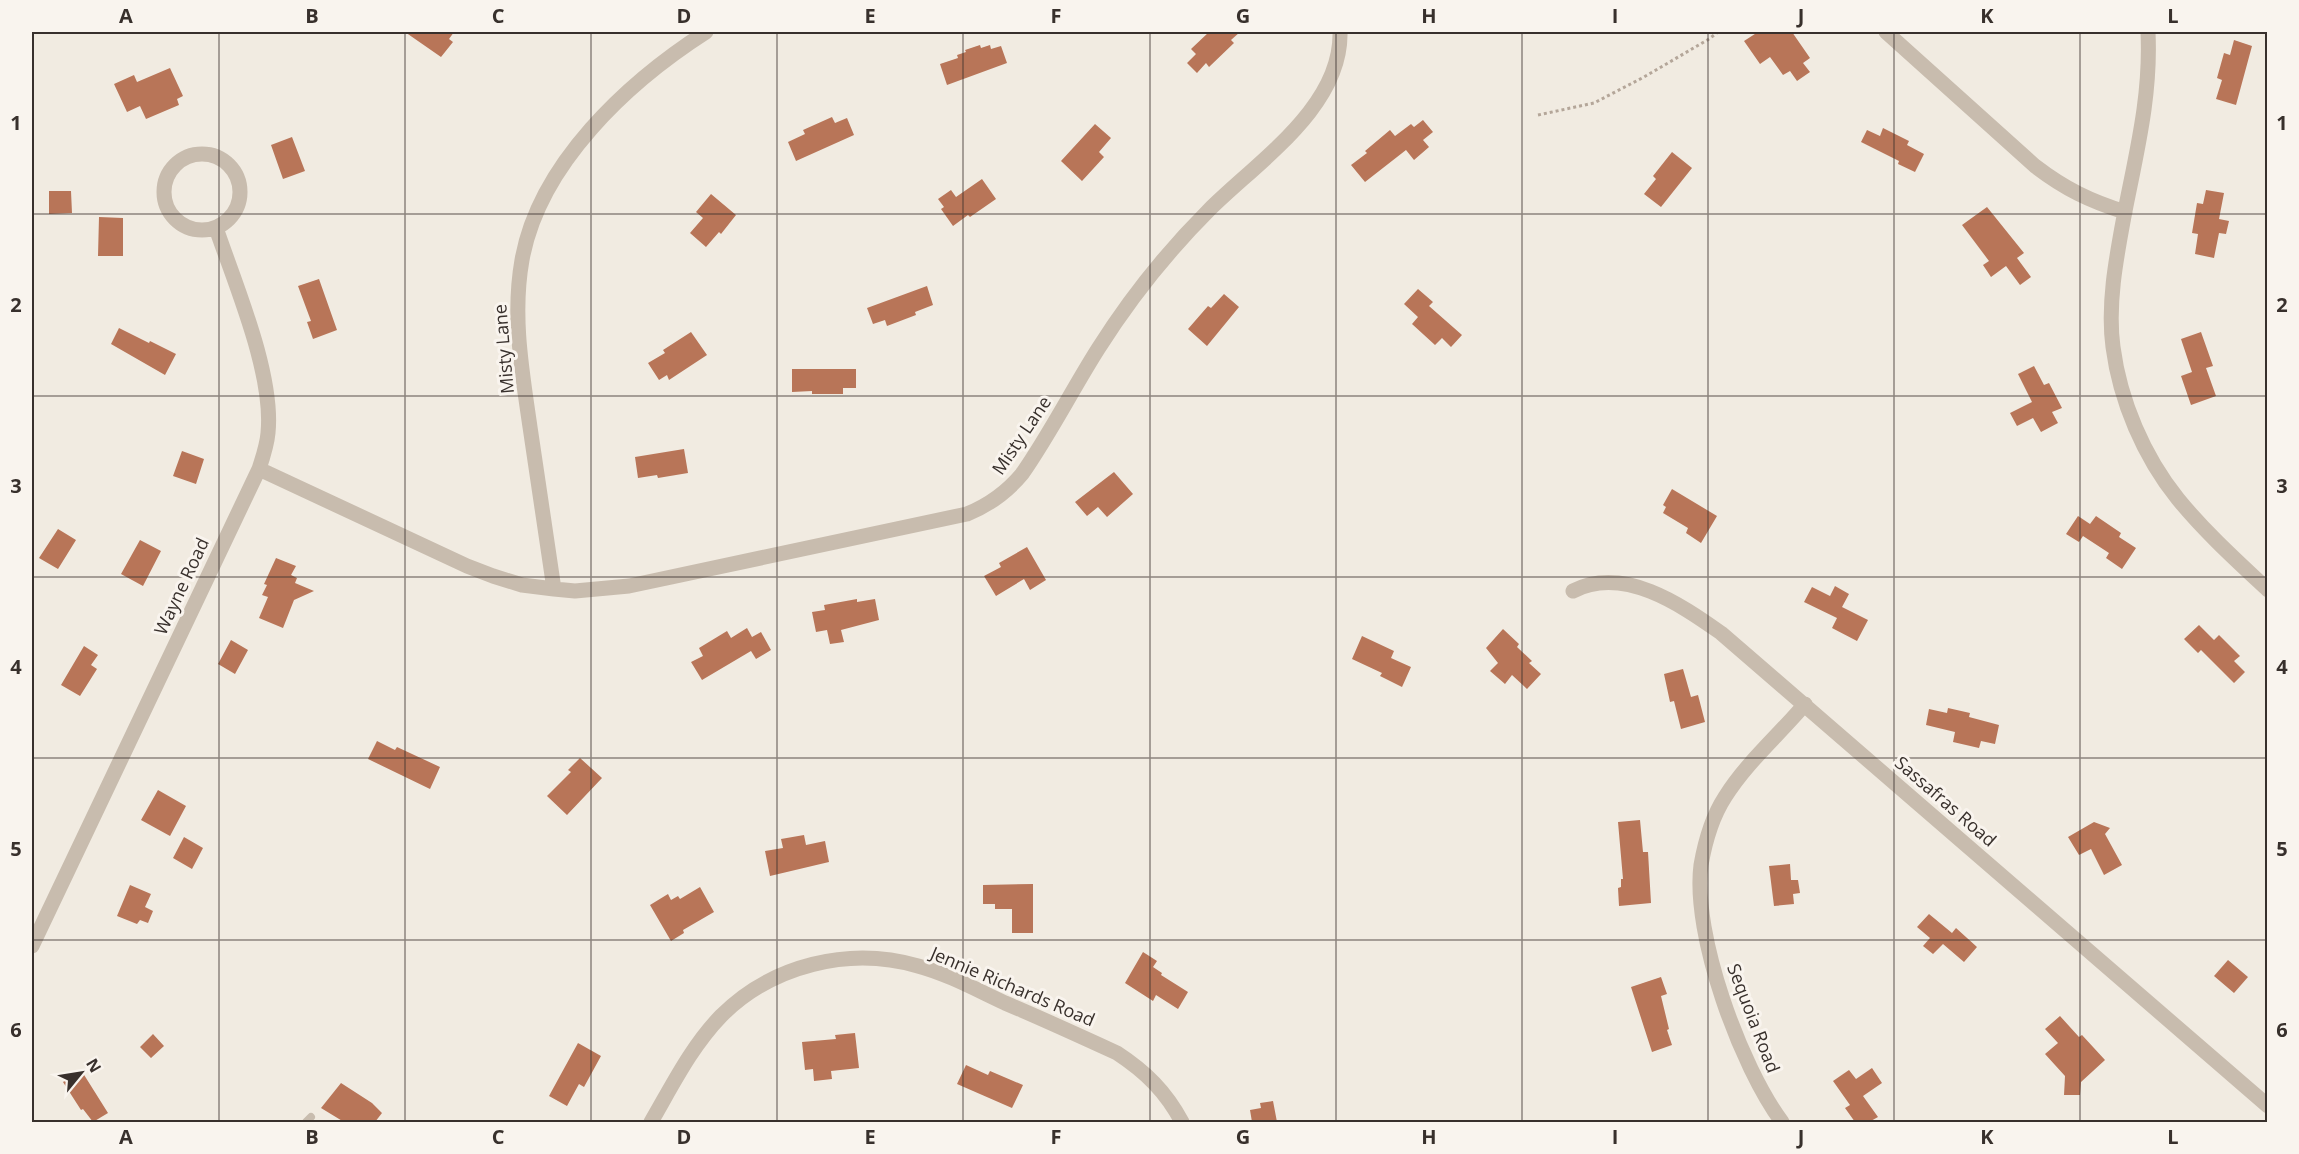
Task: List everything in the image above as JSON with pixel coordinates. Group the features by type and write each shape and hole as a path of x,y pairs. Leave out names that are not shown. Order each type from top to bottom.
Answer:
{"street":[{"name":"Misty Lane","path":"554,589 519,352 517,304 522,257 546,195 585,135 614,104 648,74 706,32"},
{"name":"Misty Lane","path":"259,469 467,566 522,585 575,591 629,586 967,514 1010,489 1022,474 1099,348 1172,250 1210,209 1303,121 1321,97 1335,68 1340,32"},
{"path":"1886,32 2035,166 2056,182 2076,194 2125,212"},
{"path":"2148,32 2150,66 2146,110 2125,212 2114,283 2113,345 2119,377 2142,442 2157,470 2198,522 2268,590"},
{"path":"194,154 207,154 220,158 231,166 237,177 240,189 239,201 234,213 216,228 192,229 181,224 172,216 166,205 164,186 172,167 182,159 194,154"},
{"name":"Wayne Road","path":"32,946 259,469 268,431 264,385 252,333 216,228"},
{"name":"Sassafras Road","path":"1573,591 1586,584 1601,581 1622,582 1650,592 1702,619 1740,647 2268,1106"},
{"name":"Sequoia Road","path":"1782,1122 1760,1087 1744,1054 1722,998 1709,952 1702,907 1701,867 1709,830 1724,798 1752,760 1785,728 1805,704"},
{"name":"Jennie Richards Road","path":"651,1122 676,1077 703,1037 741,998 764,983 814,963 868,958 894,960 944,975 1117,1053 1139,1067 1158,1085 1182,1122"}],"path":[{"path":"1538,116 1594,103 1644,77 1718,32"}],"building":[{"path":"405,32 454,32 449,39 453,42 441,57"},
{"path":"1209,32 1240,32 1231,40 1234,43 1209,67 1206,63 1197,73 1187,63 1196,54 1191,49"},
{"path":"1758,32 1792,32 1810,58 1803,63 1810,72 1797,81 1790,71 1783,75 1770,57 1760,64 1744,41"},
{"path":"2234,40 2252,46 2236,105 2216,99 2222,80 2217,78 2224,53 2230,55"},
{"path":"980,45 981,48 990,45 991,49 1001,46 1007,63 947,85 940,64 958,58 957,55 966,52 965,50"},
{"path":"170,68 183,96 177,99 179,105 146,119 140,106 127,112 114,84 134,75 137,82"},
{"path":"832,117 835,123 847,118 854,135 796,161 788,142 805,134 803,130"},
{"path":"1423,120 1433,132 1423,140 1429,147 1414,160 1406,150 1365,182 1351,165 1390,130 1395,136 1411,124 1414,127"},
{"path":"1095,124 1111,138 1099,152 1104,157 1082,181 1061,161"},
{"path":"1883,128 1909,141 1907,145 1924,154 1915,172 1898,164 1899,161 1861,142 1867,130 1880,136"},
{"path":"292,137 305,171 283,179 271,145"},
{"path":"1672,152 1692,168 1661,207 1644,194 1656,179 1653,176"},
{"path":"982,179 996,199 953,226 941,209 944,207 938,199 951,190 956,197"},
{"path":"2206,190 2224,193 2219,219 2229,221 2226,234 2219,233 2214,258 2195,254 2198,234 2192,233 2197,203 2203,204"},
{"path":"49,191 71,191 72,213 49,214"},
{"path":"711,194 736,215 721,234 719,232 706,247 690,233 703,218 696,212"},
{"path":"1987,207 2024,253 2017,258 2031,277 2020,285 2006,266 1991,277 1983,265 1989,261 1962,225"},
{"path":"99,217 123,218 123,256 98,256"},
{"path":"319,279 337,330 313,339 307,322 311,321 298,286"},
{"path":"927,286 933,305 915,312 916,315 887,326 885,320 873,324 867,308"},
{"path":"1418,289 1433,302 1429,306 1462,335 1451,347 1442,338 1435,345 1412,324 1418,317 1404,304"},
{"path":"1224,294 1239,307 1207,346 1188,329 1208,306 1211,308"},
{"path":"119,328 176,354 165,375 111,344"},
{"path":"691,332 707,355 669,380 667,375 659,380 648,363 665,353 663,350"},
{"path":"2201,332 2213,366 2206,368 2216,396 2191,405 2181,376 2192,372 2181,339"},
{"path":"2034,366 2044,385 2049,383 2062,408 2052,412 2058,423 2041,432 2033,418 2017,426 2010,413 2032,402 2018,374"},
{"path":"792,369 856,369 856,388 843,388 843,394 792,392"},
{"path":"684,449 688,473 658,478 657,475 638,478 635,457"},
{"path":"182,451 204,459 196,484 173,476"},
{"path":"1114,472 1133,494 1107,517 1098,507 1087,516 1075,502"},
{"path":"1672,489 1717,516 1701,543 1686,533 1688,528 1663,513 1666,507 1663,505"},
{"path":"2078,516 2090,524 2096,516 2121,533 2119,537 2136,548 2122,569 2106,558 2109,553 2083,536 2079,542 2066,534"},
{"path":"58,529 76,540 58,569 39,558"},
{"path":"140,540 161,551 143,586 121,574"},
{"path":"1027,547 1046,580 1030,590 1024,579 996,596 984,576 1001,567 999,563"},
{"path":"276,558 296,566 291,575 297,578 295,583 314,591 294,600 283,628 259,618 268,597 262,595 267,585 264,584"},
{"path":"1835,586 1849,594 1842,607 1868,620 1857,641 1832,628 1837,618 1804,602 1812,587 1830,596"},
{"path":"857,599 857,602 875,599 879,620 841,630 844,642 830,644 827,630 816,632 812,612 825,610 824,605"},
{"path":"2199,625 2214,640 2219,635 2240,656 2234,661 2245,672 2234,683 2201,650 2198,653 2184,639"},
{"path":"747,628 752,637 761,632 771,650 756,659 751,651 702,680 691,662 703,656 699,648 727,631 731,638"},
{"path":"1503,629 1519,644 1517,647 1532,661 1529,663 1541,674 1527,689 1512,675 1505,684 1490,671 1498,663 1486,648"},
{"path":"1362,636 1394,651 1391,658 1411,667 1402,687 1380,676 1382,673 1352,659"},
{"path":"231,640 248,650 235,674 218,664"},
{"path":"84,646 98,655 91,665 97,669 80,696 61,685"},
{"path":"1683,669 1691,697 1698,695 1705,722 1681,729 1674,701 1670,702 1664,674"},
{"path":"1948,708 1970,713 1969,717 1999,725 1995,744 1981,741 1979,748 1953,742 1955,732 1926,725 1929,709 1947,713"},
{"path":"377,741 395,750 397,747 440,767 430,789 368,759"},
{"path":"580,758 602,778 567,815 547,796 571,772 568,770"},
{"path":"158,790 186,806 170,836 141,820"},
{"path":"1640,820 1643,852 1648,852 1651,903 1619,906 1618,888 1621,887 1621,879 1623,879 1618,822"},
{"path":"2094,822 2110,828 2105,834 2122,865 2104,875 2091,849 2079,855 2068,837"},
{"path":"804,835 806,845 825,841 829,862 770,876 765,851 783,848 781,839"},
{"path":"184,837 203,848 192,869 173,858"},
{"path":"1790,864 1791,880 1798,880 1800,893 1793,894 1794,904 1774,906 1769,866"},
{"path":"1033,884 1033,933 1012,933 1012,909 995,909 995,904 983,904 983,885"},
{"path":"130,885 151,894 145,907 153,911 148,923 140,920 137,924 117,916"},
{"path":"700,887 714,912 683,930 684,933 671,941 650,905 668,894 671,900 678,896 680,899"},
{"path":"1929,914 1952,933 1956,928 1977,947 1964,962 1943,944 1933,954 1923,946 1930,938 1917,927"},
{"path":"1143,952 1157,961 1153,967 1162,973 1161,975 1188,992 1178,1009 1156,995 1153,1001 1125,983"},
{"path":"2228,960 2248,977 2234,993 2214,976"},
{"path":"1661,977 1667,994 1661,996 1672,1045 1652,1052 1631,987"},
{"path":"2060,1016 2105,1060 2081,1082 2080,1095 2064,1095 2065,1076 2045,1054 2058,1043 2045,1029"},
{"path":"855,1033 859,1068 831,1071 832,1079 814,1081 813,1069 805,1070 802,1042 836,1039 835,1035"},
{"path":"153,1034 164,1046 151,1058 140,1047"},
{"path":"578,1043 601,1056 584,1087 579,1084 567,1106 549,1096"},
{"path":"966,1065 988,1075 990,1071 1023,1085 1012,1108 957,1084"},
{"path":"1872,1068 1882,1083 1863,1096 1878,1117 1869,1122 1855,1122 1845,1108 1850,1105 1833,1081 1849,1070 1856,1079"},
{"path":"81,1070 108,1113 93,1122 83,1109 81,1110 63,1082"},
{"path":"341,1083 372,1103 382,1113 375,1122 344,1122 321,1108"},
{"path":"1273,1101 1277,1122 1252,1122 1250,1110 1261,1108 1260,1103"}]}
